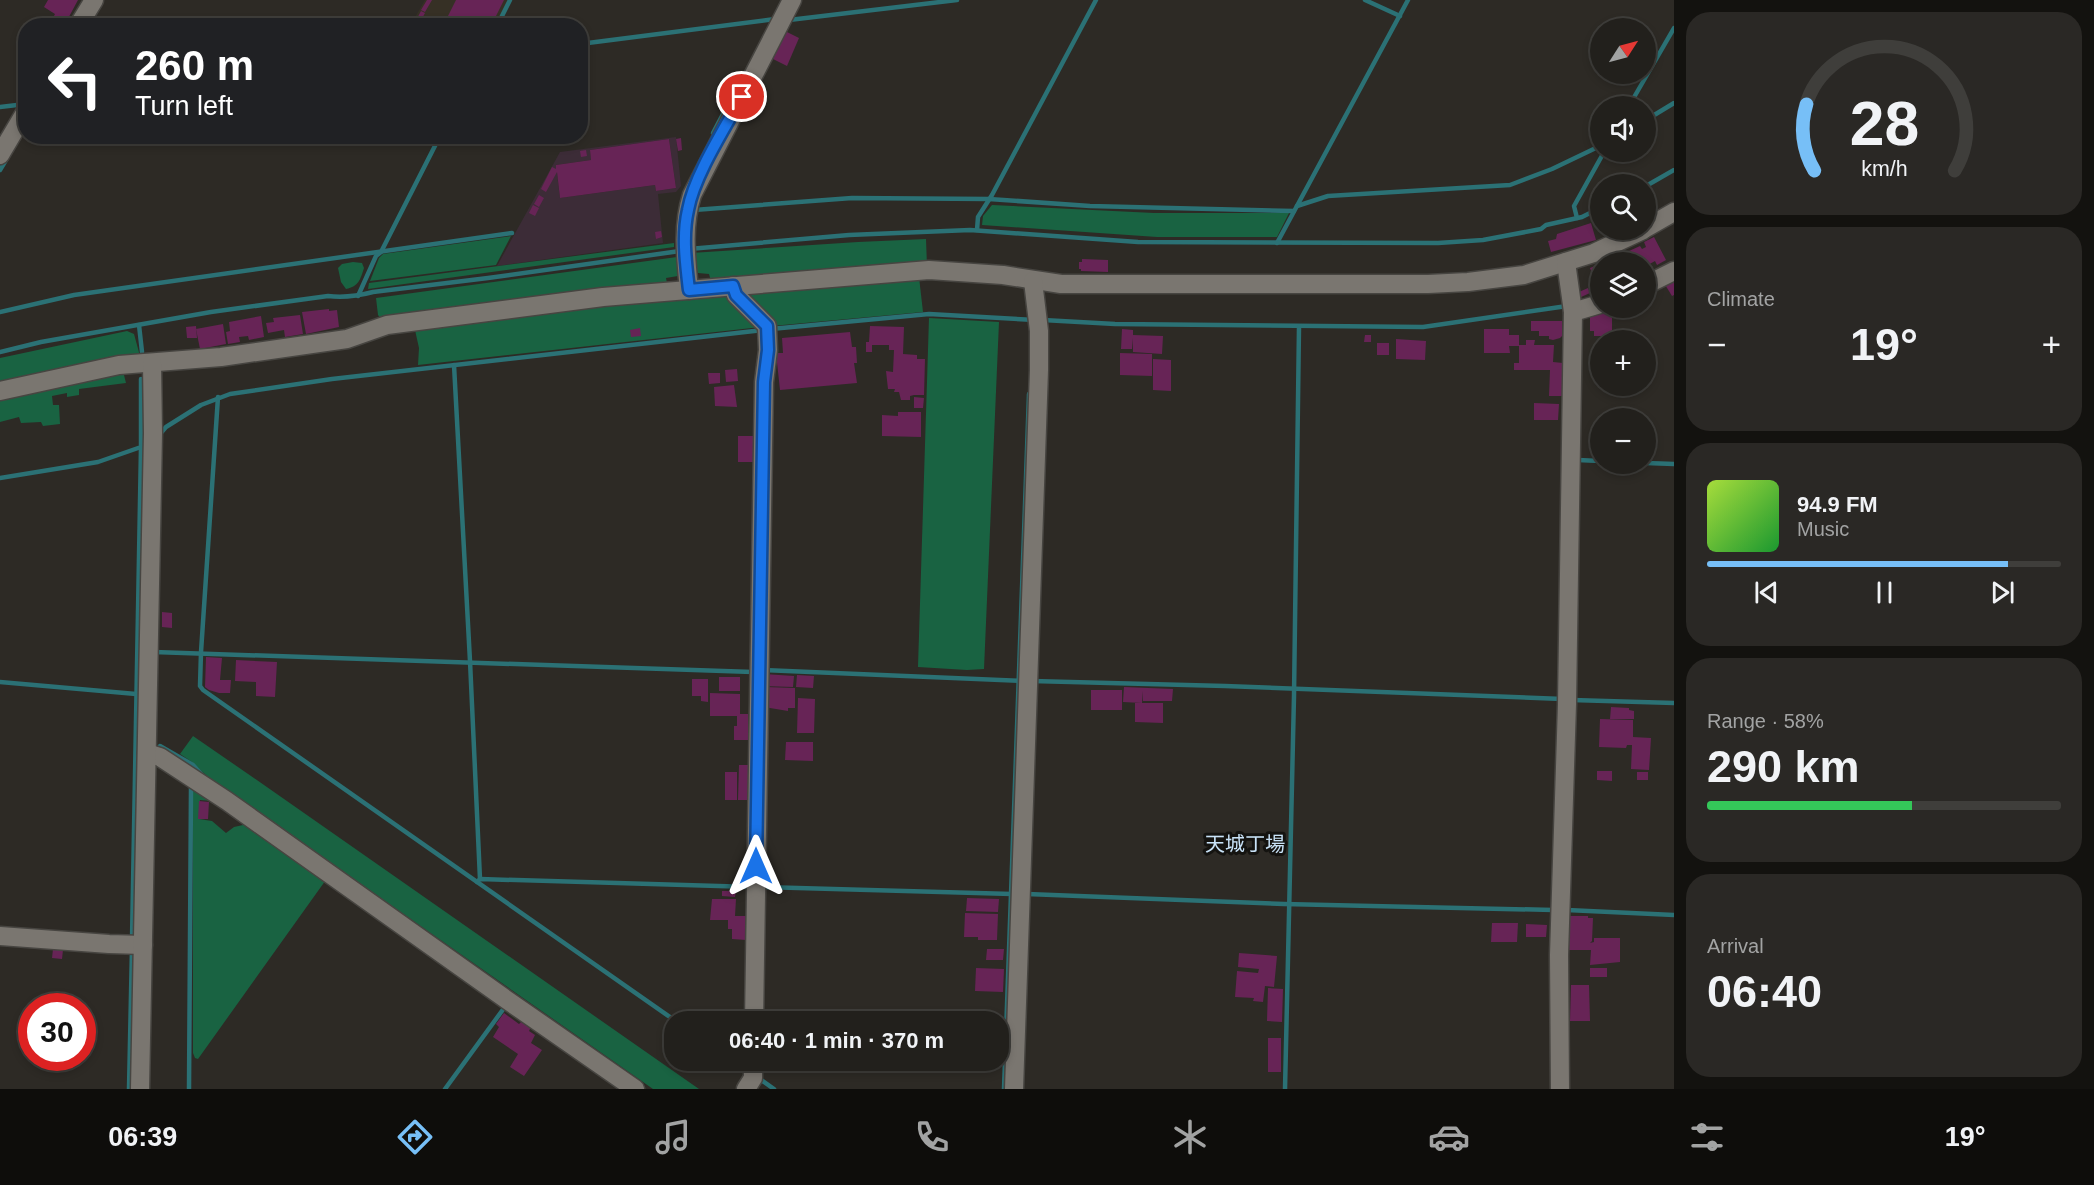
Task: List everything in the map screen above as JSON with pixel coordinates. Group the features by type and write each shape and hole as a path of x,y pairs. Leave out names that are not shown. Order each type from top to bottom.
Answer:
{"street":[{"path":"83,18 94,0"},
{"path":"689,290 685,248 688,208 696,186 792,0"},
{"path":"0,155 18,125"},
{"path":"1656,222 1674,212"},
{"path":"0,391 119,365 221,357 346,339 387,325 603,297 929,270 1003,275 1061,284 1428,284 1468,282 1524,275 1623,240"},
{"path":"1560,1089 1559,955 1567,700 1574,312 1566,262"},
{"path":"1656,280 1674,271"},
{"path":"1014,1089 1038,392 1038,321 1033,281"},
{"path":"733,286 736,295 767,330 768,350 764,382 754,1011"},
{"path":"1574,312 1590,307"},
{"path":"140,1089 135,944 147,753 153,433 152,363"},
{"path":"147,753 160,757 196,780 636,1089"},
{"path":"0,936 135,944"}],"shaded area":[{"path":"425,0 510,0 500,18 415,18"},
{"path":"676,137 681,186 676,192 658,194 663,243 497,266 560,152","holes":["669,139 676,188 656,191 655,185 560,198 556,165 591,160 590,150"]}],"green space":[{"path":"992,205 1154,213 1289,213 1277,237 1157,237 982,225 983,216"},
{"path":"511,236 496,265 370,281 379,258 383,254"},
{"path":"926,239 927,266 711,281 709,274 698,273 691,253 858,242"},
{"path":"674,243 674,247 368,289 369,283"},
{"path":"677,257 678,276 666,278 667,283 381,319 378,315 376,298"},
{"path":"362,263 364,268 358,282 346,289 341,282 338,268 342,264"},
{"path":"919,277 923,312 772,326 750,303 747,290"},
{"path":"707,292 724,294 731,298 743,307 761,327 418,365 419,348 415,330"},
{"path":"929,318 999,322 984,669 918,667"},
{"path":"127,331 134,334 140,356 0,385 0,358"},
{"path":"123,371 126,383 79,389 79,395 67,397 67,393 52,396 53,405 59,405 60,424 43,426 41,422 21,423 19,417 0,422 0,397"},
{"path":"193,736 664,1065 664,1071 673,1071 699,1089 653,1089 209,778 180,754"},
{"path":"195,787 212,801 200,800 199,819 212,821 226,833 234,827 252,823 328,877 198,1059 193,1053 193,790"}],"building":[{"path":"48,0 78,0 68,18 53,18 55,14 44,7"},
{"path":"427,0 432,0 425,12 421,10"},
{"path":"456,0 504,0 495,18 447,18"},
{"path":"421,11 425,13 422,18 417,18"},
{"path":"785,31 799,38 787,66 773,59"},
{"path":"681,138 682,150 678,151 676,139"},
{"path":"669,139 676,188 656,191 655,185 560,198 557,172 546,192 541,189 552,167 556,169 556,165 591,160 590,150"},
{"path":"586,150 587,156 581,157 580,151"},
{"path":"539,195 544,198 539,207 534,204"},
{"path":"533,205 539,208 535,216 529,213"},
{"path":"1590,223 1590,240 1596,240 1551,252 1548,241 1556,239 1557,234"},
{"path":"661,231 662,237 656,239 655,232"},
{"path":"1656,240 1666,260 1657,265 1656,252 1627,252 1640,246 1642,249 1646,247 1644,242"},
{"path":"1082,259 1108,260 1108,272 1081,271 1079,262 1082,262"},
{"path":"1674,278 1674,295 1672,296 1664,283"},
{"path":"1588,288 1590,293 1581,297 1579,292"},
{"path":"329,309 329,311 337,310 339,327 306,334 302,312"},
{"path":"300,315 303,334 285,337 284,330 268,333 266,323 274,322 273,318"},
{"path":"261,316 264,337 249,340 248,336 239,337 240,342 228,344 226,332 230,331 229,322"},
{"path":"1590,318 1612,318 1612,330 1590,330"},
{"path":"1531,321 1562,321 1562,336 1553,340 1549,339 1549,336 1539,336 1539,331 1531,331"},
{"path":"223,324 226,344 200,349 196,329"},
{"path":"196,326 197,338 187,338 186,327"},
{"path":"870,326 904,327 903,354 917,355 917,359 925,359 924,395 914,395 910,396 910,400 901,400 899,392 894,392 895,389 888,389 886,371 893,372 894,350 889,350 889,345 872,345 872,352 866,352"},
{"path":"640,328 641,336 631,337 630,330"},
{"path":"1122,329 1133,330 1133,335 1163,336 1162,354 1133,352 1133,338 1132,349 1121,349"},
{"path":"1484,329 1509,329 1509,335 1519,335 1519,346 1509,346 1510,353 1484,353"},
{"path":"850,332 852,347 856,347 857,363 854,363 857,383 780,390 776,353 783,353 782,338"},
{"path":"1365,335 1371,335 1371,342 1364,342"},
{"path":"1396,339 1426,341 1425,360 1396,359"},
{"path":"1526,340 1535,340 1534,345 1554,345 1553,362 1563,363 1562,396 1549,396 1550,370 1514,370 1514,363 1519,363 1519,345 1526,345"},
{"path":"1377,343 1389,343 1389,355 1377,355"},
{"path":"1120,353 1152,354 1152,376 1120,375"},
{"path":"1153,359 1171,360 1171,391 1153,390"},
{"path":"737,369 738,381 726,382 725,370"},
{"path":"708,373 720,373 720,383 709,384"},
{"path":"734,385 737,407 715,406 714,387"},
{"path":"914,397 924,398 923,408 914,408"},
{"path":"1534,403 1559,404 1558,420 1534,420"},
{"path":"898,412 921,412 921,437 882,436 882,415 898,416"},
{"path":"738,436 754,436 754,462 738,462"},
{"path":"162,612 172,613 172,628 162,627"},
{"path":"206,657 222,658 220,680 231,680 230,693 219,693 205,687"},
{"path":"236,660 277,662 275,697 256,696 256,682 235,681"},
{"path":"764,674 794,676 793,687 763,686"},
{"path":"797,675 814,676 813,688 796,687"},
{"path":"719,677 740,677 740,691 719,691"},
{"path":"692,679 708,679 708,702 701,701 701,696 692,696"},
{"path":"765,687 795,688 795,708 788,708 788,711 764,707"},
{"path":"1124,687 1173,689 1172,701 1143,701 1143,691 1142,703 1123,702"},
{"path":"1091,690 1122,690 1122,710 1091,710"},
{"path":"710,693 740,694 740,714 748,714 748,740 734,740 737,716 710,716"},
{"path":"798,698 815,699 814,733 797,733"},
{"path":"1135,703 1163,703 1163,723 1135,722"},
{"path":"1611,707 1629,708 1634,711 1634,719 1610,719"},
{"path":"1600,719 1633,720 1633,737 1651,738 1649,770 1631,769 1632,745 1627,745 1626,748 1599,747"},
{"path":"786,742 813,742 813,761 785,760"},
{"path":"739,765 750,765 749,800 738,800"},
{"path":"1597,771 1612,771 1612,781 1597,780"},
{"path":"725,772 737,772 737,800 725,800"},
{"path":"1637,772 1648,772 1648,780 1637,780"},
{"path":"199,801 209,802 208,819 198,819"},
{"path":"722,891 736,891 735,897 722,896"},
{"path":"967,898 999,899 998,912 966,911"},
{"path":"712,899 736,899 735,916 746,916 746,940 732,939 732,929 728,929 728,920 710,920"},
{"path":"965,913 998,914 997,940 964,937"},
{"path":"1566,916 1593,918 1590,943 1594,942 1594,938 1620,938 1620,962 1590,965 1591,950 1566,950"},
{"path":"1492,923 1518,923 1517,942 1491,942"},
{"path":"1526,924 1547,925 1546,937 1526,937"},
{"path":"53,949 63,950 62,959 52,958"},
{"path":"987,949 1004,949 1003,960 986,960"},
{"path":"1239,953 1277,956 1274,987 1265,986 1263,1002 1253,1001 1254,998 1235,997 1237,971 1258,973 1259,969 1238,967"},
{"path":"976,968 1004,969 1003,992 975,991"},
{"path":"1590,968 1607,968 1607,977 1590,977"},
{"path":"1571,985 1589,985 1590,1021 1570,1021"},
{"path":"1268,988 1283,989 1282,1022 1267,1021"},
{"path":"504,1013 519,1024 522,1021 531,1027 529,1031 535,1035 531,1043 542,1050 524,1076 510,1067 518,1054 493,1037 499,1027 496,1024"},
{"path":"1268,1038 1281,1038 1281,1072 1268,1072"}],"waterway":[{"path":"501,18 510,0"},
{"path":"789,20 957,0"},
{"path":"977,230 978,217 1096,0"},
{"path":"1365,0 1400,16"},
{"path":"1277,243 1408,0"},
{"path":"588,43 775,19"},
{"path":"1635,96 1674,28"},
{"path":"713,133 733,95"},
{"path":"1656,114 1674,103"},
{"path":"0,107 17,105"},
{"path":"358,296 376,256 381,252 436,144"},
{"path":"1297,206 1328,196 1510,185 1552,169 1590,151"},
{"path":"0,170 6,160"},
{"path":"1577,218 1574,206 1598,162"},
{"path":"1656,180 1674,170"},
{"path":"694,210 852,198 989,199 1090,206 1294,211"},
{"path":"689,249 849,235 970,230 1138,242 1438,243 1483,240 1541,229 1546,225 1590,213"},
{"path":"0,312 74,295 512,233"},
{"path":"0,352 41,342 211,312 328,296 356,296 680,251"},
{"path":"1043,320 1115,324 1423,327 1567,306"},
{"path":"771,329 929,314 1035,320"},
{"path":"139,325 142,352"},
{"path":"1285,1089 1299,327"},
{"path":"160,434 166,427 201,405 230,394 332,379 763,330"},
{"path":"454,365 480,879"},
{"path":"0,478 98,462 141,447 141,379"},
{"path":"1004,1089 1029,394"},
{"path":"218,397 200,686 664,1013"},
{"path":"132,940 141,447"},
{"path":"1578,460 1590,461"},
{"path":"1656,463 1674,464"},
{"path":"154,652 753,672"},
{"path":"763,670 1024,681"},
{"path":"1032,681 1563,699"},
{"path":"0,682 136,694"},
{"path":"1572,700 1674,703"},
{"path":"160,746 193,765 204,777"},
{"path":"189,1089 191,787 194,783"},
{"path":"477,882 480,879 752,887"},
{"path":"760,887 1012,894"},
{"path":"1027,894 1284,904 1553,910"},
{"path":"1567,910 1674,915"},
{"path":"129,1089 132,948"},
{"path":"445,1089 507,1004"},
{"path":"757,1077 774,1089"}],"district":[{"name":"天城丁場","path":"1245,844"}],"route":[{"path":"742,97 692,195 687,216 685,254 689,290 733,286 736,295 767,326 768,350 764,382 756,866"}]}
